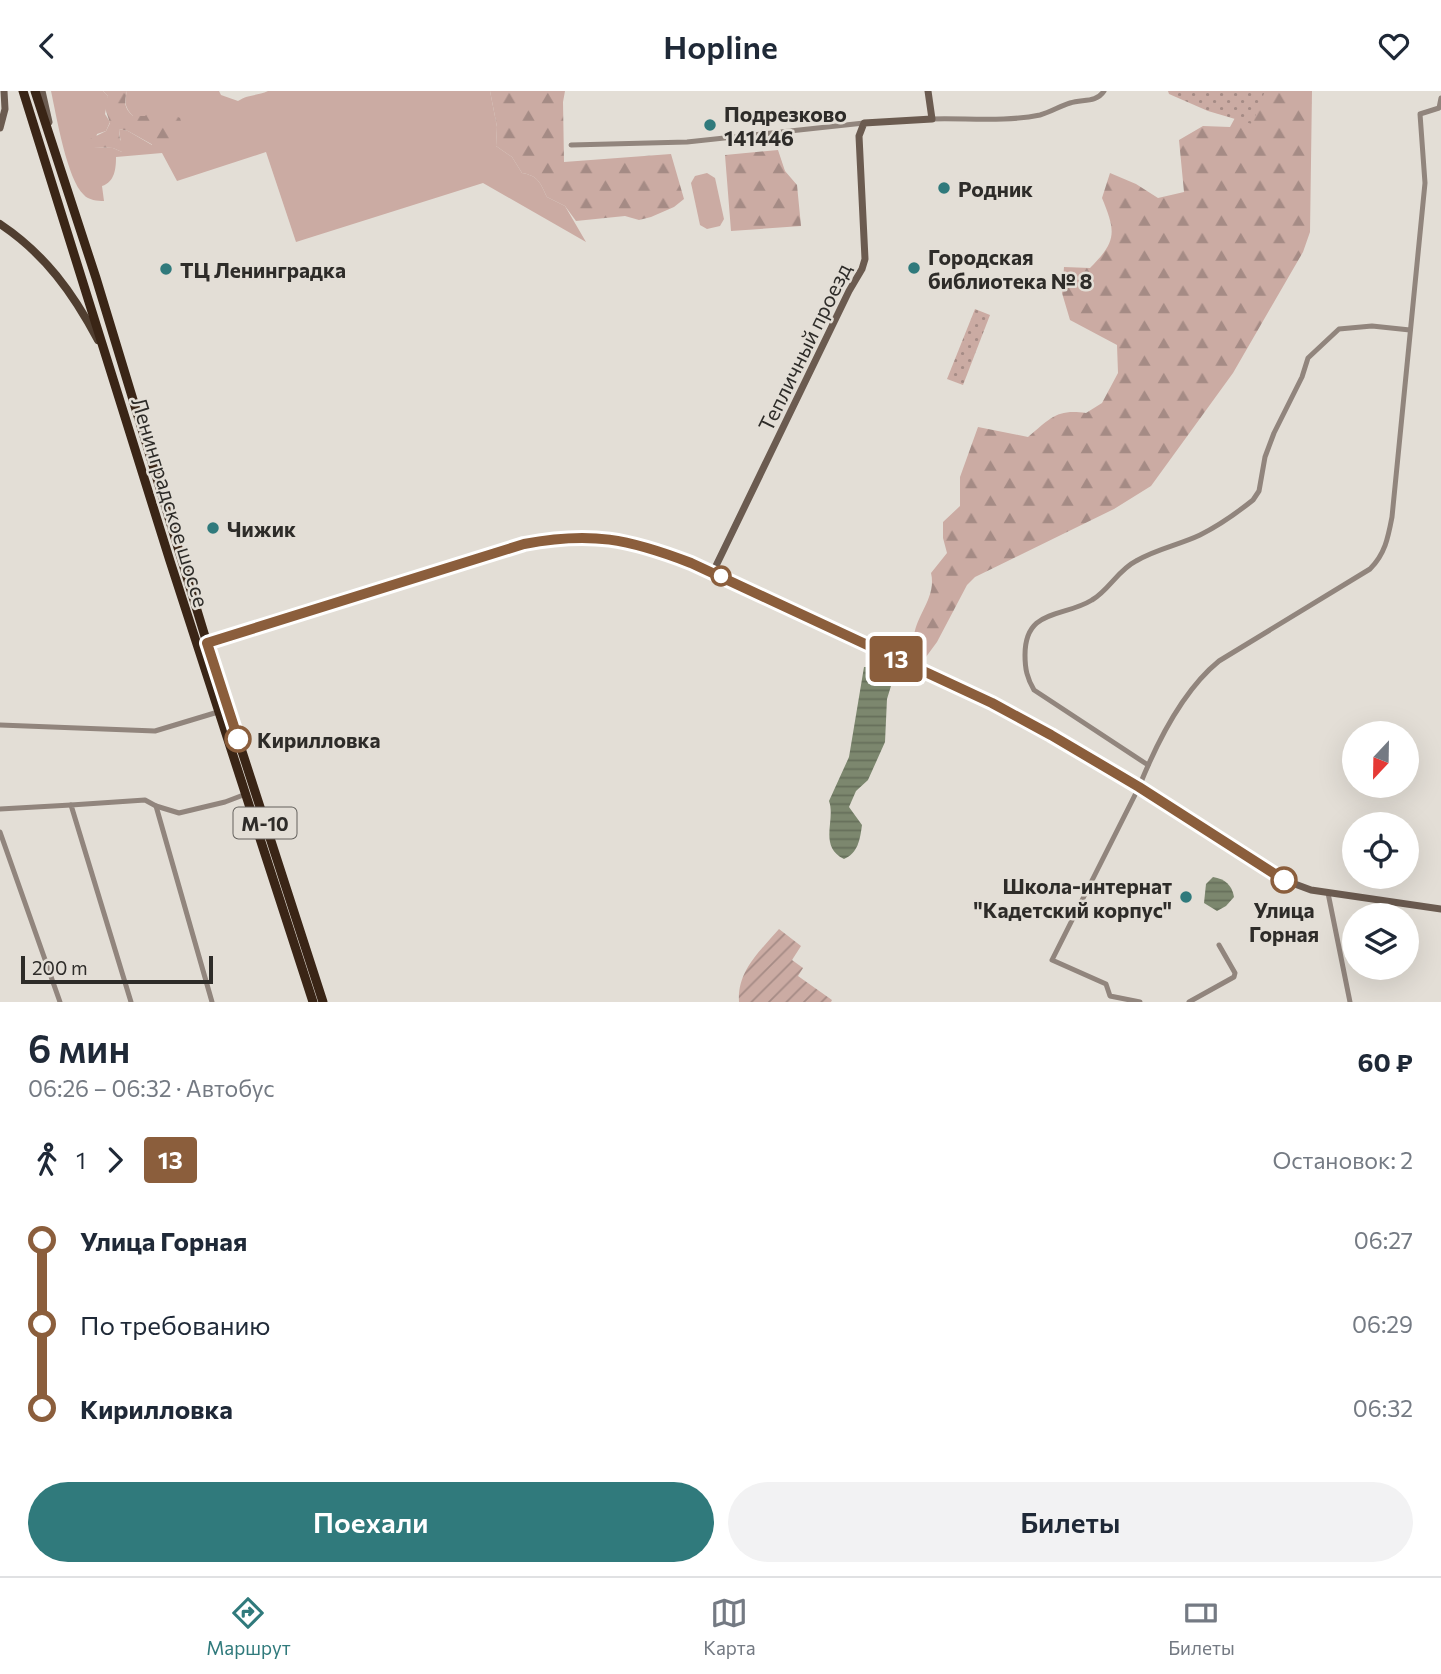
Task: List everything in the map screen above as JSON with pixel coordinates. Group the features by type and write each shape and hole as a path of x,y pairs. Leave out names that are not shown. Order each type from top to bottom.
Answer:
{"highway":[{"name":"Ленинградское шоссе","path":"23,91 218,712 313,1002"},
{"name":"Ленинградское шоссе","path":"36,91 120,354 207,643 323,1002"}],"main road":[{"path":"0,224 29,245 66,286 107,357"}],"street":[{"path":"0,128 5,109 4,91"},
{"path":"42,91 56,153"},
{"path":"928,91 932,119"},
{"path":"571,145 687,142 864,123 1026,117 1073,102 1091,101 1101,96 1104,91"},
{"path":"1140,1002 1110,996 1106,984 1052,960 1148,765 1178,708 1200,677 1219,661 1362,574 1379,560 1387,543 1392,517 1425,183 1420,114 1439,108 1441,98"},
{"name":"Тепличный проезд","path":"713,572 862,269 865,259 859,136 864,123"},
{"path":"1148,765 1034,690 1026,670 1025,643 1029,633 1044,617 1081,606 1095,598 1133,562 1157,550 1200,535 1253,500 1259,491 1265,457 1274,433 1302,377 1308,358 1330,335 1339,329 1355,326 1410,330"},
{"path":"207,643 524,544 547,539 583,537 628,541 713,572 992,703 1096,760 1284,880 1311,890 1441,909"},
{"path":"0,725 155,731 218,712"},
{"path":"0,809 145,800 179,813 246,794"},
{"path":"71,805 131,1002"},
{"path":"156,806 212,1002"},
{"path":"0,832 60,1002"},
{"path":"1328,893 1350,1002"},
{"path":"1189,1002 1234,977 1235,973 1219,945"}],"green space":[{"path":"51,91 103,91 108,96 105,114 110,122 106,131 97,134 94,147 113,148 122,152 119,129 128,131 152,145 145,116 133,116 127,107 127,91 219,91 221,95 238,101 268,91 490,91 497,127 496,146 512,157 522,173 538,181 547,197 565,206 586,242 483,183 296,242 266,152 177,181 162,153 116,157 112,178 102,186 104,201 93,200 84,195 72,176"},
{"path":"103,91 127,91 126,105 133,116 145,116 152,109 162,109 180,118 182,132 177,146 168,148 161,141 153,145 119,129 120,140 128,145 122,152 113,148 94,147 88,140 106,131 110,123 104,105 108,96"},
{"path":"490,91 565,91 564,162 671,154 684,199 674,207 639,220 625,216 576,221 565,206 547,197 536,178 522,173 512,157 496,146 497,127"},
{"path":"1168,91 1265,91 1252,124 1208,111 1169,94"},
{"path":"1242,91 1312,91 1310,232 1303,252 1233,373 1151,486 1114,509 975,577 967,585 937,642 923,661 916,649 916,628 932,585 931,573 947,553 943,522 960,506 960,477 978,427 1028,437 1054,416 1068,412 1086,413 1102,403 1118,373 1117,345 1070,320 1062,293 1064,267 1090,268 1109,243 1110,219 1102,198 1110,173 1136,184 1158,198 1184,192 1179,140 1203,126 1230,127 1242,105"},
{"path":"778,150 785,171 797,185 801,226 731,231 725,155"},
{"path":"707,173 715,178 724,219 720,226 707,229 700,225 691,183 695,176"},
{"path":"975,309 990,315 963,385 947,379"},
{"path":"779,929 801,946 792,960 803,968 798,976 832,1000 831,1002 739,1002 739,991 746,971"}],"shaded area":[{"path":"864,667 869,667 870,676 891,686 887,699 885,742 868,780 856,791 849,807 862,825 859,841 855,850 844,859 836,854 830,840 829,801 849,757"},
{"path":"1213,877 1227,883 1234,897 1217,911 1204,903 1206,884"}],"bus line":[{"name":"13","path":"238,739 207,643 524,544 555,538 608,538 653,548 713,572 992,703 1096,760 1284,880"}],"place":[{"name":"Подрезково 141446","path":"710,125"},
{"name":"Родник","path":"944,188"},
{"name":"Городская библиотека № 8","path":"914,268"},
{"name":"ТЦ Ленинградка","path":"166,269"},
{"name":"Чижик","path":"213,528"},
{"name":"Кирилловка","path":"238,739"},
{"name":"Улица Горная","path":"1284,880"},
{"name":"Школа-интернат \"Кадетский корпус\"","path":"1186,897"}]}
